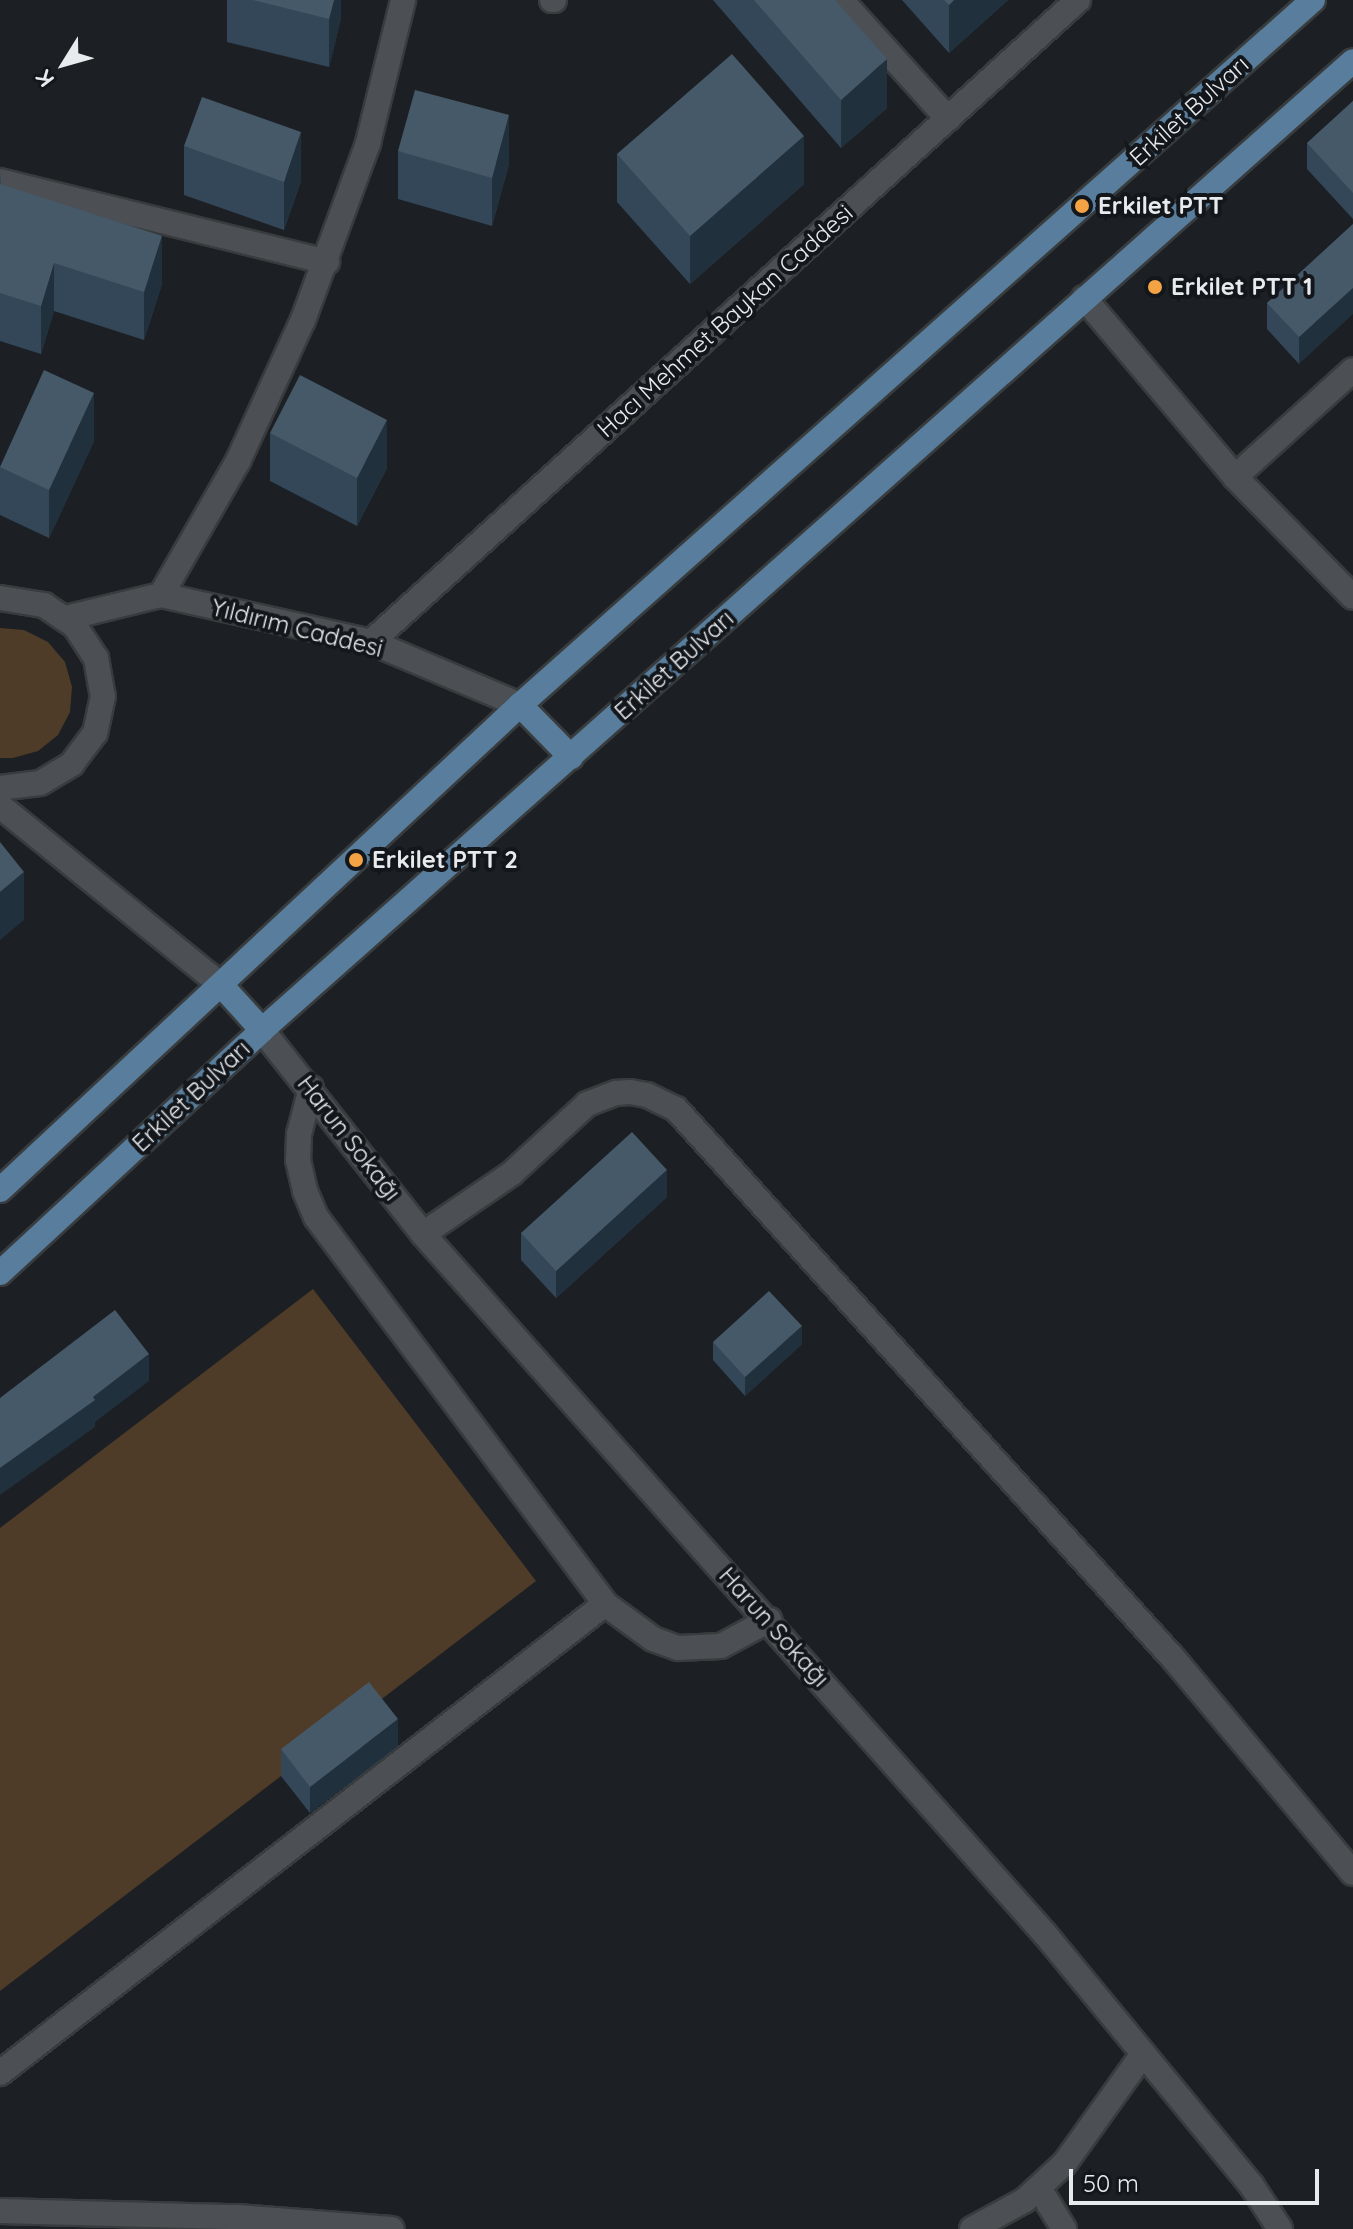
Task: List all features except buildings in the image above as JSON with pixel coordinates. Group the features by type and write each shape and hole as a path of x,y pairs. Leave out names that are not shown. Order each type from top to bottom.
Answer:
{"main road":[{"name":"Erkilet Bulvarı","path":"0,1190 520,705 1313,0"},
{"name":"Erkilet Bulvarı","path":"0,1273 262,1030 1353,61"},
{"path":"520,705 571,757"},
{"path":"221,985 262,1030"}],"street":[{"path":"161,595 259,419 327,262 368,143 403,0"},
{"path":"841,0 948,119"},
{"name":"Hacı Mehmet Baykan Caddesi","path":"371,642 1078,0"},
{"path":"0,181 327,262"},
{"path":"1084,298 1235,477 1353,597"},
{"path":"1235,477 1353,370"},
{"name":"Yıldırım Caddesi","path":"66,618 161,595 371,642 520,705"},
{"path":"0,598 32,601 66,618 84,636 100,671 102,708 95,733 81,754 52,778 28,786 0,788"},
{"path":"0,806 221,985"},
{"name":"Harun Sokağı","path":"262,1030 311,1088 423,1234 1045,1934 1252,2186 1280,2229"},
{"path":"311,1088 299,1134 298,1160 305,1191 316,1217 605,1604 653,1639 678,1648 721,1646 769,1620"},
{"path":"423,1234 511,1174 587,1104 616,1093 630,1092 655,1098 676,1109 1173,1658 1353,1873"},
{"path":"0,2073 605,1604"},
{"path":"972,2229 1010,2210 1039,2188 1087,2135 1143,2054"},
{"path":"1039,2188 1064,2229"},
{"path":"0,2211 237,2217 392,2229"}],"shaded area":[{"path":"0,628 24,630 48,642 65,662 72,687 70,712 58,735 38,751 13,758 0,758"},
{"path":"313,1289 536,1581 0,1991 0,1528"}],"place":[{"name":"Erkilet PTT","path":"1082,206"},
{"name":"Erkilet PTT 1","path":"1155,287"},
{"name":"Erkilet PTT 2","path":"356,860"}]}
